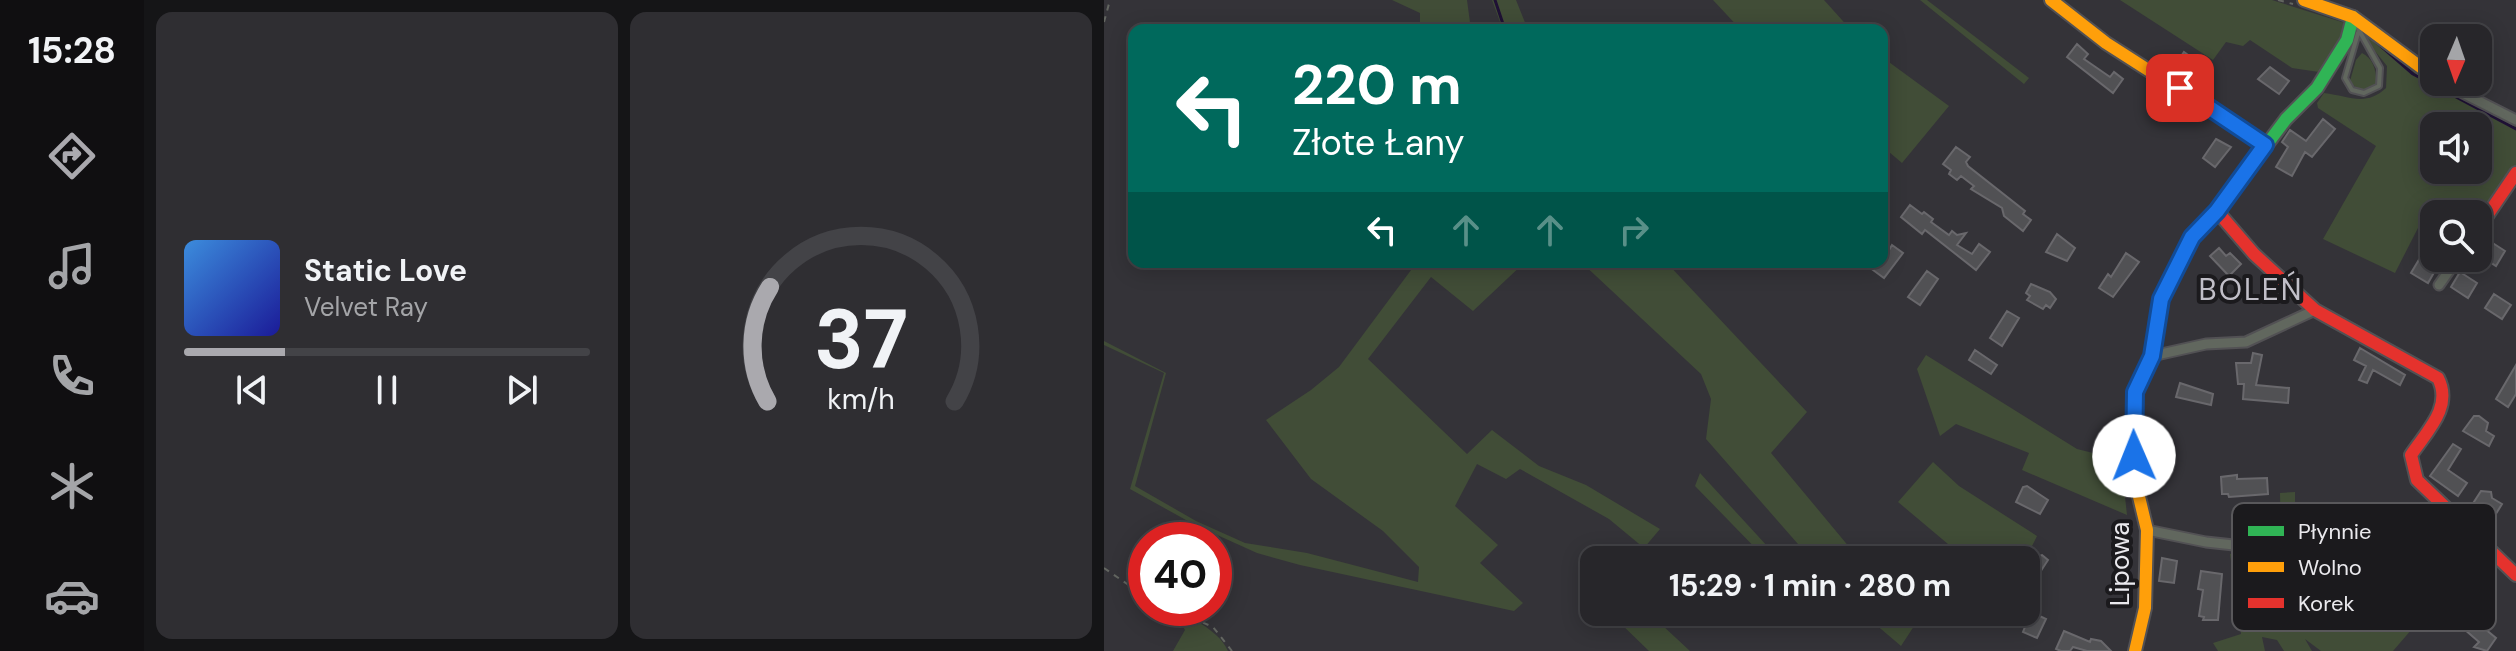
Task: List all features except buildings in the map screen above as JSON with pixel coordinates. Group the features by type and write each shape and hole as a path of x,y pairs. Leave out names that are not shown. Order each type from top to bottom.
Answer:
{"street":[{"path":"2051,0 2106,43 2265,145"},
{"path":"2304,0 2353,17 2420,67"},
{"name":"Lipowa","path":"2135,651 2145,608 2147,530 2135,480 2135,392 2152,356 2161,299 2192,237 2217,211 2265,145 2317,88 2347,40 2353,17"},
{"path":"2469,96 2516,120"},
{"path":"2492,208 2516,173"},
{"path":"2217,211 2254,254 2315,310 2438,378 2445,392 2441,411 2411,455 2417,480 2441,503"},
{"path":"2439,285 2448,272"},
{"path":"2152,356 2206,344 2246,342 2315,310"},
{"path":"2147,530 2232,545"},
{"path":"2496,556 2516,575"}],"lane":[{"path":"2353,17 2358,33 2381,72 2379,86 2364,93 2352,90 2345,78 2358,33"}],"path":[{"path":"1104,22 1110,0"},
{"path":"1104,568 1128,585"},
{"path":"1211,626 1232,651"}],"green space":[{"path":"1392,0 1467,0 1470,24 1420,24 1420,13"},
{"path":"1492,0 1516,0 1526,24 1501,24"},
{"path":"1713,0 1824,0 1846,24 1735,24"},
{"path":"1920,0 1927,0 2029,78 2024,84"},
{"path":"2120,0 2272,0 2345,23 2344,34 2319,72 2292,68 2250,40 2243,46 2226,42 2213,60"},
{"path":"2365,30 2420,70 2420,96 2461,96 2516,124 2516,165 2492,201 2420,200 2420,224 2395,273 2323,239 2376,146 2318,108 2317,103 2324,93 2364,99 2379,94 2386,88 2387,66 2362,35"},
{"path":"2362,53 2372,62 2376,75 2376,85 2366,90 2357,89 2350,81 2356,60"},
{"path":"1888,61 1949,106 1902,163 1888,151"},
{"path":"1413,268 1519,268 1473,311 1431,277 1368,359 1467,454 1492,430 1539,466 1586,485 1660,529 1646,546 1642,546 1609,519 1520,469 1506,479 1477,464 1455,506 1498,545 1480,563 1523,603 1514,611 1257,553 1232,542 1232,537 1245,543 1307,553 1418,582 1419,567 1383,531 1311,479 1266,420 1339,367"},
{"path":"1587,268 1672,268 1807,412 1771,453 1848,546 1800,546 1706,439 1711,399 1701,374"},
{"path":"1104,341 1166,373 1135,486 1198,522 1190,522 1130,489 1164,373 1104,345"},
{"path":"1926,355 2077,449 2121,460 2127,515 2022,470 2029,453 1956,424 1940,436 1917,369"},
{"path":"1933,462 1959,486 2037,536 2032,546 1950,546 1898,502"},
{"path":"1700,473 1767,546 1753,546 1695,486"},
{"path":"2295,492 2295,503 2280,503 2280,493"},
{"path":"1183,626 1204,626 1223,642 1228,651 1173,651 1185,630"},
{"path":"1623,626 1663,626 1690,651 1649,651"},
{"path":"1877,626 1914,626 1901,646"},
{"path":"2241,631 2410,631 2393,651 2321,651 2305,639 2312,651 2284,651 2277,640 2262,637 2265,651 2218,651 2213,643 2241,634"}],"waterway":[{"path":"1495,0 1503,24"},
{"path":"2374,40 2413,74 2516,129"}],"traffic: fast":[{"path":"2190,241 2217,211 2286,119 2317,88 2347,40 2353,17"}],"traffic: slow":[{"path":"2051,0 2106,43 2265,145"},
{"path":"2304,0 2353,17 2420,67"},
{"path":"2135,651 2145,608 2147,530 2135,480 2135,392 2152,356 2161,299 2190,241"}],"traffic: jam":[{"path":"2492,208 2516,173"},
{"path":"2217,211 2254,254 2315,310 2438,378 2442,389 2440,409 2431,428 2411,455 2417,480 2441,503"},
{"path":"2496,556 2516,575"}],"district":[{"name":"BOLEŃ","path":"2251,289"}],"route":[{"path":"2134,456 2135,392 2152,356 2161,299 2192,237 2217,211 2265,145 2180,88"}]}
